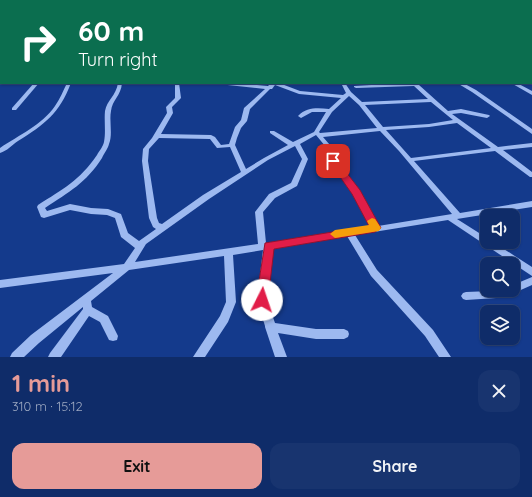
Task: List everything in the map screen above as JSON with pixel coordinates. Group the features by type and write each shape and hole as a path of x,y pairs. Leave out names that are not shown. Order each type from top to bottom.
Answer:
{"street":[{"path":"14,109 36,84"},
{"path":"0,151 41,125 61,103 69,84"},
{"path":"120,84 120,92 110,103 108,112 109,122 107,142 99,157 84,179 41,207 44,214 70,207 91,211 108,212 118,216 124,235 139,246"},
{"path":"162,228 156,225 153,218 145,161 146,149 170,114 168,107 178,98 177,84"},
{"path":"246,84 273,85 299,92 416,84 447,113 497,151 532,175"},
{"path":"356,87 360,84"},
{"path":"461,84 474,91 532,132"},
{"path":"515,84 531,92"},
{"path":"244,172 232,145 238,127 244,121 248,108 273,85"},
{"path":"345,90 361,104 381,130 409,160 454,217 532,272"},
{"path":"317,134 330,111 345,90"},
{"path":"361,104 432,100"},
{"path":"447,113 472,108"},
{"path":"300,116 305,112 312,110 330,111"},
{"path":"461,111 486,116"},
{"path":"16,357 35,339 128,266 139,246 162,228 244,172 294,144 317,134 342,135 381,130 410,129 458,121"},
{"path":"272,132 294,144 305,158 294,184 272,196 259,212 265,247 262,300 281,357"},
{"path":"317,134 333,152 333,161 357,193 375,228"},
{"path":"156,136 210,137 214,138 219,147 232,145"},
{"path":"409,160 497,151 532,145"},
{"path":"0,284 265,247 349,232 532,204"},
{"path":"349,232 374,273 429,333 445,357"},
{"path":"199,357 224,319 232,302 228,252"},
{"path":"520,286 532,281"},
{"path":"466,296 480,295"},
{"path":"54,357 88,310 86,299"},
{"path":"88,310 104,319 113,336"},
{"path":"270,327 316,334 344,334"}],"slow traffic":[{"path":"335,234 375,228 372,221"}],"route":[{"path":"262,300 268,246 375,228 357,193 333,161"}]}
